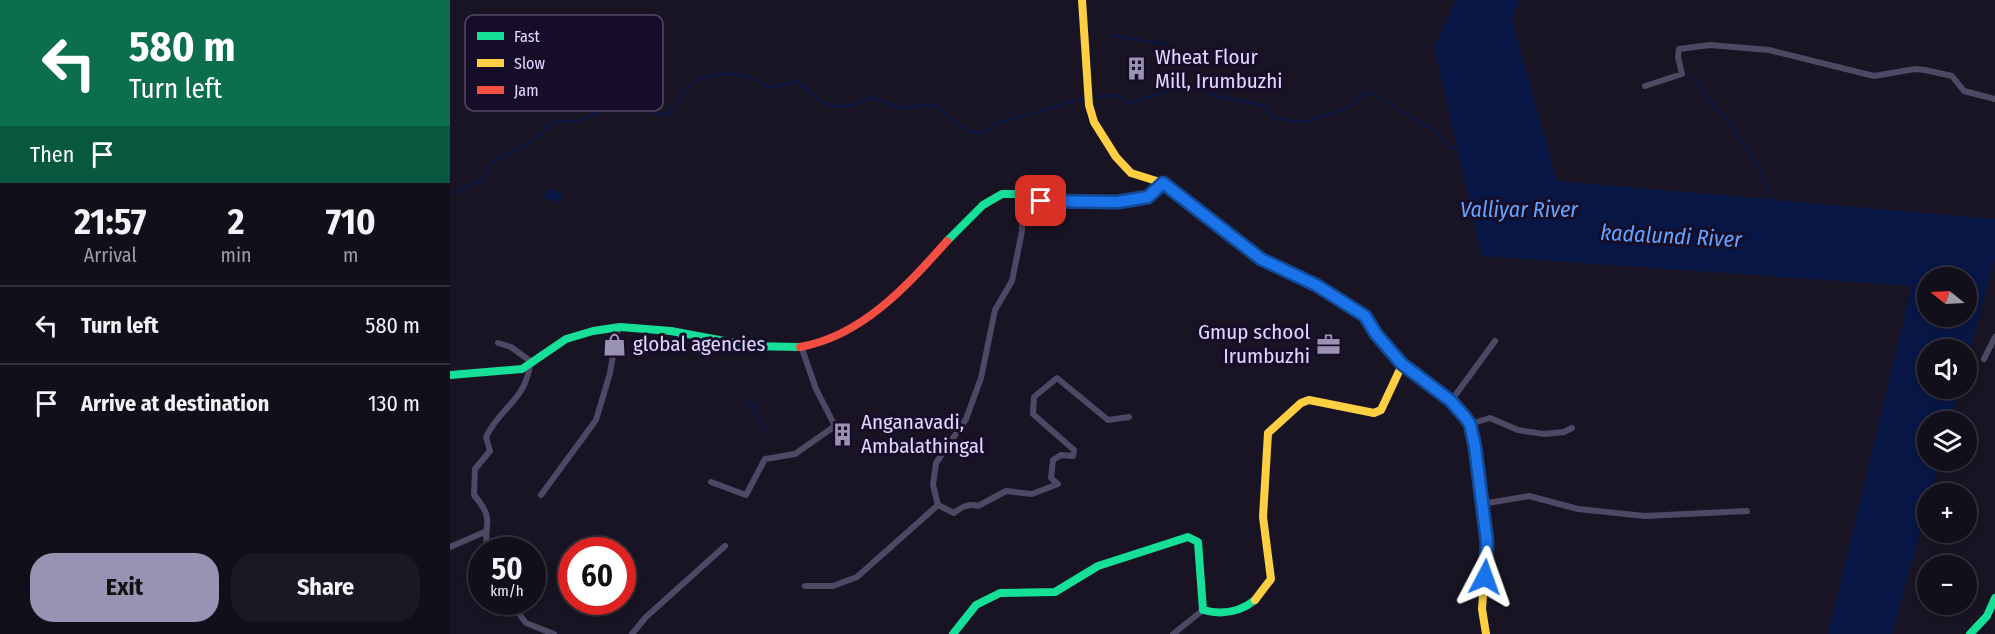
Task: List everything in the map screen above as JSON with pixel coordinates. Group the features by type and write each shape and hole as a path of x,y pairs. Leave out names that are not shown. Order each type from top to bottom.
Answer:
{"main road":[{"path":"1082,0 1087,92 1094,122 1116,157 1131,173 1163,183 1261,259 1316,285 1365,316 1376,334 1402,364 1451,401 1470,424 1487,542 1482,609 1486,634"},
{"path":"450,375 514,370 531,364 551,347 565,340 618,327 661,328 761,346 801,346 824,341 854,327 891,300 927,264 945,240 984,205 1002,194 1022,194 1041,201 1106,203 1148,197 1163,183"},
{"path":"953,634 976,604 1000,593 1055,592 1098,566 1188,537 1198,542 1203,610 1215,614 1235,611 1256,601 1271,579 1263,517 1263,453 1268,433 1301,403 1309,400 1374,413 1382,410 1402,364"},
{"path":"1970,634 1987,616 1995,598"}],"street":[{"path":"1645,86 1682,74 1678,57 1679,49 1710,45 1769,50 1874,76 1915,69 1943,73 1952,76 1964,91 1995,99"},
{"path":"938,506 933,485 936,463 966,419 981,378 995,310 1012,281 1022,231 1022,194"},
{"path":"541,495 596,420 610,373 618,327"},
{"path":"1984,359 1995,337"},
{"path":"1451,401 1495,342"},
{"path":"487,537 489,520 485,507 474,495 475,469 490,451 486,437 495,418 523,392 531,364 511,347 498,343"},
{"path":"711,482 746,495 765,459 795,454 835,426 820,398 801,346"},
{"path":"938,506 954,513 960,508 973,504 978,506 1006,491 1032,494 1058,484 1051,478 1053,460 1061,455 1073,456 1074,450 1033,414 1034,397 1057,378 1108,420 1130,417"},
{"path":"1470,424 1490,418 1518,430 1544,434 1564,432 1572,428"},
{"path":"1482,504 1529,495 1578,510 1645,516 1747,511"},
{"path":"805,586 833,586 857,577 938,506"},
{"path":"450,547 487,531"},
{"path":"632,634 646,617 725,546"},
{"path":"1173,634 1203,610"},
{"path":"520,615 526,623 555,634"}],"water":[{"name":"Valliyar River","path":"1456,0 1519,0 1512,21 1557,181 1995,219 1995,257 1977,325 1977,267 1917,267 1917,327 1977,327 1973,339 1917,339 1917,399 1956,399 1954,411 1917,411 1917,471 1937,471 1934,483 1917,483 1917,543 1892,634 1828,634 1912,286 1482,256 1434,47"},
{"path":"548,189 563,194 560,203 544,197"}],"waterway":[{"path":"1111,35 1164,44"},
{"path":"647,111 666,115 698,80 725,74 744,76 769,88 797,81 815,97 831,106 848,106 871,97 901,108 933,104 967,131 982,134 995,124 1082,99"},
{"path":"1694,78 1751,155 1761,172 1772,201"},
{"path":"1097,97 1116,95 1129,103 1188,85 1220,97 1263,105 1273,118 1303,122 1349,107 1368,91 1435,131 1450,148 1457,147"},
{"path":"450,194 483,179 490,163 535,140 553,122 578,121 600,111"},
{"path":"747,402 755,406 756,416 762,420 762,431"}],"traffic: fast":[{"path":"947,241 983,205 1002,194 1018,194 1050,202 1113,203 1149,196 1163,183"},
{"path":"450,375 522,369 566,339 593,331 620,327 671,331 751,346 800,347"},
{"path":"953,634 976,605 1000,593 1055,592 1098,566 1188,537 1198,542 1203,610 1230,612 1243,608 1255,600"},
{"path":"1970,634 1987,616 1995,598"}],"traffic: slow":[{"path":"1082,0 1089,105 1094,122 1116,157 1131,173 1163,183 1202,213"},
{"path":"1255,600 1271,579 1263,517 1268,433 1301,403 1309,400 1374,413 1381,410 1402,365"},
{"path":"1414,374 1451,401 1470,424 1487,542 1482,609 1486,634"}],"traffic: jam":[{"path":"1202,213 1261,259 1316,285 1365,316 1402,365 1414,374"},
{"path":"800,347 844,332 882,307 947,241"}],"place":[{"name":"Wheat Flour Mill, Irumbuzhi","path":"1137,69"},
{"name":"global agencies","path":"615,344"},
{"name":"Gmup school Irumbuzhi","path":"1328,344"},
{"name":"Anganavadi, Ambalathingal","path":"843,434"}],"route":[{"path":"1041,201 1093,204 1118,202 1148,197 1163,183 1261,259 1316,285 1365,316 1376,334 1402,364 1451,401 1470,424 1487,542 1485,577"}],"water label":[{"name":"kadalundi River","path":"1671,236"}]}
